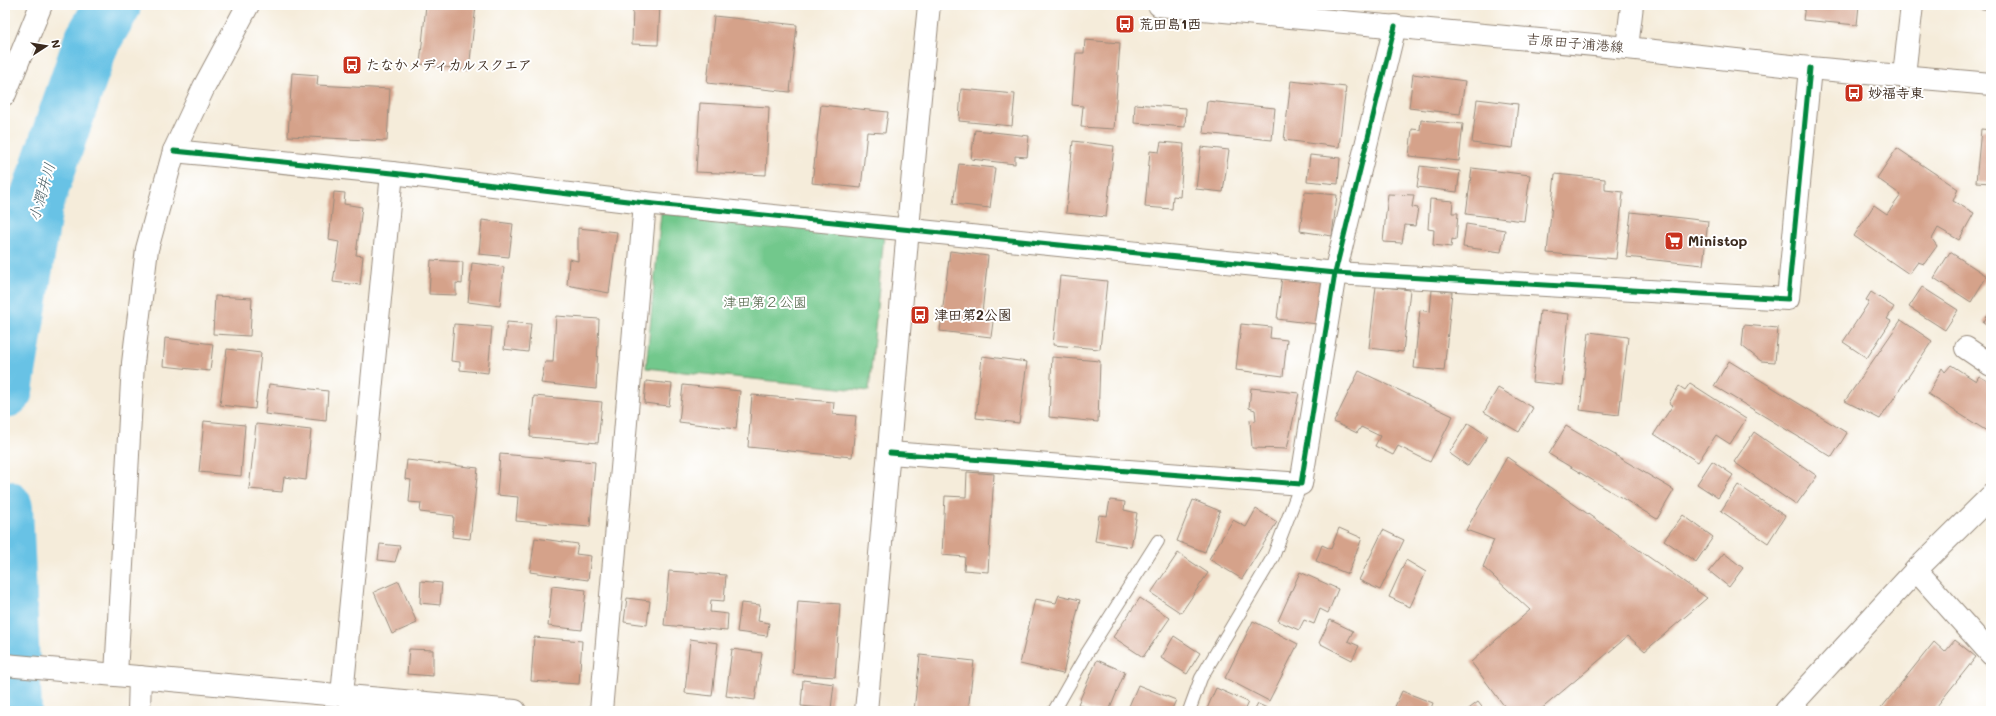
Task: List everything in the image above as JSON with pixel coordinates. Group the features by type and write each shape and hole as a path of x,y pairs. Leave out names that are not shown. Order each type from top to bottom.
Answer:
{"street":[{"path":"5,94 41,5"},
{"path":"116,675 133,363 147,249 174,151 204,87 248,5"},
{"path":"866,711 890,454 906,230 929,5"},
{"name":"吉原田子浦港線","path":"1159,5 1627,48 1810,68 1904,75 1991,84"},
{"path":"1627,48 1632,5"},
{"path":"1904,75 1912,5"},
{"path":"890,454 1301,484 1335,273 1395,26"},
{"path":"174,151 392,173 645,203 1335,273 1788,299 1810,68"},
{"path":"342,696 392,173"},
{"path":"602,711 645,203"},
{"path":"1966,348 1991,365"},
{"path":"1786,711 1916,570 1991,496"},
{"path":"1916,570 1991,654"},
{"path":"5,665 508,711"},
{"path":"139,711 140,677"}],"lane":[{"path":"1189,711 1201,678 1273,557 1301,484"},
{"path":"1054,711 1087,653 1158,541"}],"green space":[{"name":"津田第２公園","path":"661,213 884,235 869,391 646,368"}],"building":[{"path":"5,5 11,5 5,21"},
{"path":"426,5 476,5 469,70 420,64"},
{"path":"633,5 660,5 658,45 632,44"},
{"path":"1805,5 1859,5 1857,25 1803,20"},
{"path":"1967,5 1991,5 1991,10 1967,7"},
{"path":"714,16 797,25 790,92 707,83"},
{"path":"1085,40 1120,43 1114,129 1081,127 1083,106 1072,105 1076,53 1084,53"},
{"path":"292,73 318,75 317,85 390,89 387,141 288,136"},
{"path":"1413,74 1465,81 1460,114 1409,108"},
{"path":"1291,81 1346,87 1339,147 1284,140"},
{"path":"961,89 1015,94 1012,126 959,121"},
{"path":"1477,99 1518,104 1513,148 1472,143"},
{"path":"1207,101 1275,108 1272,140 1203,133"},
{"path":"700,103 769,107 766,175 696,172"},
{"path":"1135,104 1186,108 1185,127 1134,123"},
{"path":"821,105 888,112 885,133 867,132 861,188 812,183"},
{"path":"1421,120 1463,124 1459,161 1409,156 1412,129 1420,130"},
{"path":"1981,129 1991,130 1991,183 1976,182"},
{"path":"975,130 1029,136 1027,157 1015,156 1015,164 971,159"},
{"path":"1073,141 1114,146 1106,217 1066,213"},
{"path":"1161,142 1184,144 1180,197 1173,196 1172,209 1145,207 1150,151 1159,152"},
{"path":"1201,147 1229,150 1223,192 1196,189"},
{"path":"1897,148 1958,189 1953,201 1974,213 1959,240 1938,228 1932,239 1937,246 1924,264 1918,262 1909,274 1854,236 1874,205 1887,214 1901,195 1877,178"},
{"path":"1310,155 1340,158 1338,184 1307,181"},
{"path":"959,164 995,168 990,208 953,204"},
{"path":"1420,166 1460,171 1457,192 1417,187"},
{"path":"1472,168 1530,175 1524,221 1466,214"},
{"path":"1555,174 1605,179 1605,190 1623,192 1616,259 1547,253"},
{"path":"334,192 345,193 344,204 362,207 356,255 363,256 360,285 333,282 339,242 329,240"},
{"path":"1305,192 1337,195 1332,236 1300,231"},
{"path":"1388,194 1414,195 1412,207 1418,208 1415,226 1405,225 1402,243 1383,242"},
{"path":"1430,199 1453,201 1452,213 1458,213 1456,240 1452,239 1451,247 1433,245 1434,230 1428,229"},
{"path":"1631,212 1708,221 1703,265 1626,257"},
{"path":"482,220 513,224 509,257 479,254"},
{"path":"1466,224 1505,230 1501,252 1463,247"},
{"path":"578,228 617,232 609,293 567,285 569,259 578,261"},
{"path":"950,251 988,256 982,313 994,314 991,337 940,331"},
{"path":"1950,252 1987,276 1971,302 1934,278"},
{"path":"431,260 463,262 462,284 456,283 456,295 429,294"},
{"path":"472,263 504,267 500,306 468,302"},
{"path":"1060,276 1107,281 1100,349 1053,345"},
{"path":"1282,276 1322,281 1317,324 1277,319"},
{"path":"1376,286 1410,290 1403,352 1369,348"},
{"path":"1922,287 1958,310 1945,330 1909,307"},
{"path":"1432,290 1452,292 1444,371 1414,368 1420,310 1430,312"},
{"path":"1871,292 1894,307 1887,319 1891,321 1867,358 1843,342 1869,302 1866,300"},
{"path":"215,296 252,298 250,336 213,334"},
{"path":"1991,310 1991,328 1983,323"},
{"path":"1540,311 1569,314 1562,385 1532,382"},
{"path":"556,316 599,319 596,389 541,383 545,362 553,362"},
{"path":"1901,320 1932,341 1880,419 1845,401"},
{"path":"507,322 531,324 528,352 504,349"},
{"path":"454,324 492,327 488,373 460,370 460,362 451,361"},
{"path":"1241,324 1271,327 1270,338 1287,340 1283,376 1236,370"},
{"path":"1744,325 1778,328 1775,362 1761,361 1742,346"},
{"path":"1589,332 1628,337 1619,415 1580,410"},
{"path":"165,338 213,344 210,371 163,366"},
{"path":"227,349 261,353 255,409 220,405"},
{"path":"982,356 1027,362 1019,423 976,418"},
{"path":"1052,357 1100,361 1098,422 1049,417"},
{"path":"1729,361 1847,433 1832,457 1714,386"},
{"path":"1951,365 1976,381 1979,376 1991,383 1990,433 1928,394 1942,368 1945,372"},
{"path":"1359,371 1453,416 1430,462 1398,446 1393,455 1375,446 1380,436 1361,427 1357,433 1334,422"},
{"path":"646,381 672,384 669,406 644,403"},
{"path":"1690,383 1746,419 1730,444 1716,435 1698,462 1654,434 1673,405 1669,403 1679,386 1685,390"},
{"path":"269,384 328,391 326,421 265,414"},
{"path":"683,385 740,391 736,429 679,422"},
{"path":"1251,388 1299,393 1287,449 1252,448 1250,420 1256,421 1255,410 1249,408"},
{"path":"1498,388 1533,408 1519,432 1484,412"},
{"path":"752,395 834,402 833,414 856,416 852,457 748,447"},
{"path":"534,396 602,402 598,443 530,437"},
{"path":"204,421 245,425 241,476 199,472"},
{"path":"1468,423 1488,436 1468,466 1449,453"},
{"path":"256,424 311,430 306,480 284,477 282,492 249,489"},
{"path":"1566,426 1674,490 1657,519 1549,454"},
{"path":"1754,432 1817,476 1796,505 1734,462"},
{"path":"500,454 595,462 590,527 516,521 518,497 497,495"},
{"path":"1507,457 1707,598 1645,651 1628,636 1539,711 1508,711 1471,662 1530,610 1483,567 1494,540 1466,530"},
{"path":"407,460 478,468 470,539 452,537 454,516 420,512 421,503 409,502 411,480 405,479"},
{"path":"1712,461 1733,475 1718,498 1697,484"},
{"path":"967,472 994,474 988,572 964,570 965,557 942,555 945,496 966,497"},
{"path":"1738,485 1785,516 1768,543 1721,511"},
{"path":"1110,500 1125,502 1124,510 1137,513 1131,547 1095,541 1099,515 1107,516"},
{"path":"1193,500 1220,511 1205,552 1177,541"},
{"path":"1256,509 1277,522 1242,579 1209,559 1233,520 1246,527"},
{"path":"1683,515 1713,537 1696,562 1664,540"},
{"path":"1339,528 1362,538 1348,574 1316,561 1322,545 1331,549"},
{"path":"1383,530 1404,540 1380,590 1359,580"},
{"path":"535,538 578,544 576,554 591,556 588,580 530,572"},
{"path":"380,544 400,546 395,562 378,560"},
{"path":"1178,553 1208,573 1181,613 1151,593"},
{"path":"1724,553 1743,568 1729,587 1709,571"},
{"path":"1406,560 1426,572 1410,607 1389,597"},
{"path":"669,571 726,575 724,601 711,600 710,612 728,614 727,631 664,625"},
{"path":"1300,572 1338,589 1328,613 1320,609 1314,624 1304,620 1299,630 1278,621"},
{"path":"399,581 417,623 392,634 374,592"},
{"path":"421,581 442,583 440,605 420,603"},
{"path":"552,586 586,590 582,630 548,626"},
{"path":"1059,595 1080,600 1063,674 1020,664 1035,599 1056,603"},
{"path":"627,598 650,601 647,625 624,622"},
{"path":"1140,598 1170,618 1143,657 1113,637"},
{"path":"798,601 840,604 835,677 793,674"},
{"path":"741,603 760,605 758,621 769,623 767,636 737,632"},
{"path":"1991,609 1991,618 1986,615"},
{"path":"1330,620 1353,631 1348,641 1359,646 1352,660 1319,643"},
{"path":"1253,621 1298,644 1269,701 1225,678"},
{"path":"1174,636 1200,653 1187,674 1161,658"},
{"path":"534,637 582,641 579,684 531,681"},
{"path":"690,639 718,643 712,696 685,693"},
{"path":"1955,640 1976,657 1933,711 1879,711 1934,642 1945,652"},
{"path":"409,649 433,650 433,676 407,674"},
{"path":"732,649 762,653 755,700 726,696"},
{"path":"920,655 974,661 968,711 914,711"},
{"path":"1097,660 1125,672 1109,711 1094,711 1078,704"},
{"path":"803,680 834,684 831,709 801,706"},
{"path":"1138,685 1176,700 1171,711 1127,711"},
{"path":"1216,688 1248,702 1244,711 1206,711"},
{"path":"1402,691 1433,703 1430,711 1393,711"},
{"path":"1478,702 1485,711 1466,711"},
{"path":"1258,704 1274,711 1254,711"}],"waterway":[{"name":"小潤井川","path":"5,390 35,206 91,43 113,5"},
{"name":"小潤井川","path":"5,508 14,711"}],"cycle path":[{"path":"890,453 1301,484 1335,273 1395,26"},
{"path":"174,151 392,173 645,203 1335,273 1788,299 1810,68"}],"place":[{"name":"荒田島1西","path":"1125,24"},
{"name":"たなかメディカルスクエア","path":"352,65"},
{"name":"妙福寺東","path":"1854,93"},
{"name":"Ministop","path":"1674,241"},
{"name":"津田第2公園","path":"920,315"}]}
